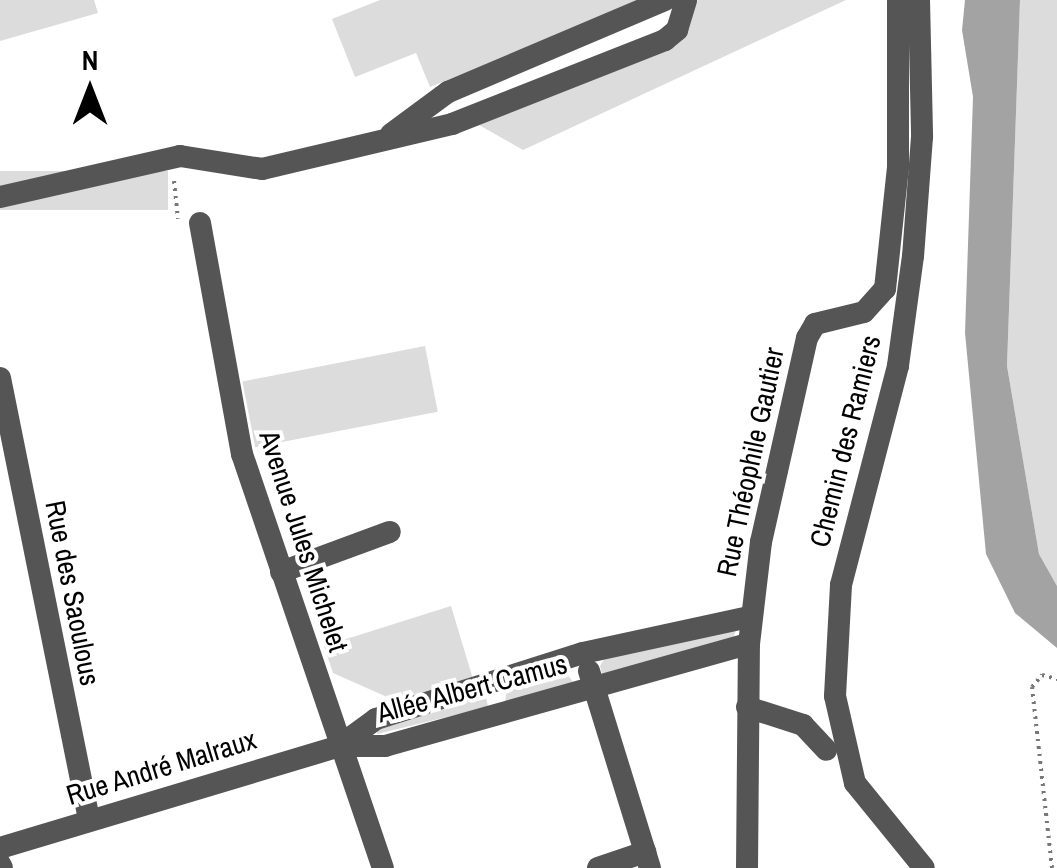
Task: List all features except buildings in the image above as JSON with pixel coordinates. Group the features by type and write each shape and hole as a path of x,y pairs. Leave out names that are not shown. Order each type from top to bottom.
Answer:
{"street":[{"path":"388,136 442,96 665,0"},
{"path":"0,198 170,158 262,169 388,136 452,124 665,40 677,30 686,0"},
{"name":"Rue Théophile Gautier","path":"747,868 750,618 806,338 815,324 864,312 885,289 898,167 898,0"},
{"name":"Chemin des Ramiers","path":"919,0 922,137 913,256 898,366 840,585 835,696 855,783 924,868"},
{"path":"442,96 436,110 452,124"},
{"name":"Avenue Jules Michelet","path":"201,234 242,454 384,868"},
{"name":"Rue des Saoulous","path":"0,378 3,412 90,819"},
{"path":"281,572 390,532"},
{"name":"Allée Albert Camus","path":"340,746 376,719 584,653 750,618"},
{"name":"Allée Albert Camus","path":"340,746 385,746 748,644"},
{"path":"584,653 648,860 598,868"},
{"path":"490,683 501,712"},
{"path":"747,707 803,725 826,750"},
{"name":"Rue André Malraux","path":"0,848 340,746"}],"path":[{"path":"170,158 174,215 201,234"},
{"path":"1052,868 1032,687 1042,675 1057,678"}],"shaded area":[{"path":"0,0 94,0 98,13 0,41"},
{"path":"380,0 645,0 430,87 416,53 355,77 332,19"},
{"path":"698,0 846,0 523,150 479,125 677,44"},
{"path":"965,0 1020,0 1007,366 1039,554 1057,586 1057,648 1015,613 986,554 965,333 973,97 962,30"},
{"path":"1020,0 1057,0 1057,586 1039,554 1007,366"},
{"path":"0,171 168,171 168,210 0,210"},
{"path":"425,346 438,412 255,447 242,381"},
{"path":"451,606 473,679 396,701 333,673 324,646"},
{"path":"736,630 733,639 602,674 600,666 604,659"},
{"path":"564,670 573,682 505,702 507,687"},
{"path":"486,697 488,707 377,734 377,729"}]}
